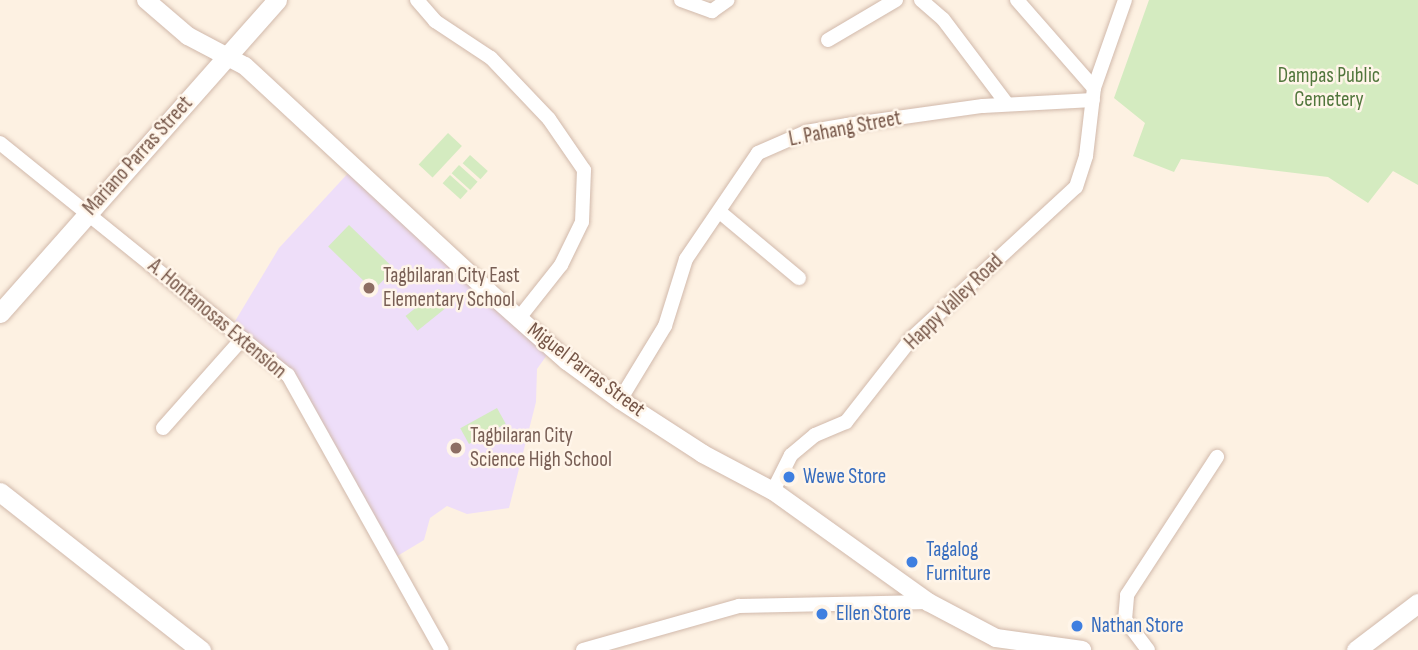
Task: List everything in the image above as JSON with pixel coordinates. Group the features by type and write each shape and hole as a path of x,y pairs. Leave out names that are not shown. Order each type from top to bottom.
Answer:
{"main road":[{"name":"Mariano Parras Street","path":"0,313 277,0"},
{"path":"0,492 201,650"},
{"path":"1356,650 1375,645 1418,603"}],"street":[{"name":"Miguel Parras Street","path":"146,0 181,30 245,66 519,318 620,400 773,491 928,602 996,638 1082,650"},
{"path":"417,0 435,21 491,58 549,119 584,170 582,222 561,265 519,318"},
{"path":"681,0 712,11 728,0"},
{"path":"828,40 897,0"},
{"path":"921,0 943,19 1007,104"},
{"path":"1017,0 1094,94"},
{"name":"Happy Valley Road","path":"773,491 791,455 815,435 846,422 911,339 1076,187 1086,156 1094,94 1125,0"},
{"name":"L. Pahang Street","path":"620,400 665,326 686,259 720,212 749,162 785,139 848,125 1094,94"},
{"name":"A. Hontanosas Extension","path":"0,143 288,375 442,650"},
{"path":"720,212 799,278"},
{"path":"163,428 243,338"},
{"path":"1148,650 1125,621 1127,595 1217,457"},
{"path":"583,650 739,606 928,602"}],"shaded area":[{"name":"Tagbilaran City East Elementary School","path":"351,170 552,348 537,369 536,402 509,508 467,514 447,506 430,518 424,540 389,561 290,375 231,328 279,248"}],"green space":[{"name":"Dampas Public Cemetery","path":"1149,0 1418,0 1418,185 1393,171 1368,203 1328,177 1181,159 1174,172 1133,156 1145,123 1114,98"},
{"path":"448,133 462,146 433,177 419,164"},
{"path":"470,155 488,171 480,179 463,163"},
{"path":"459,165 478,182 470,190 452,173"},
{"path":"450,175 468,191 460,199 443,183"},
{"path":"349,225 394,269 373,290 328,247"},
{"path":"439,289 451,304 418,331 406,316"},
{"path":"497,408 506,424 469,444 460,428"}],"place":[{"name":"Tagbilaran City East Elementary School","path":"369,288"},
{"name":"Tagbilaran City Science High School","path":"456,448"},
{"name":"Wewe Store","path":"789,477"},
{"name":"Tagalog Furniture","path":"912,562"},
{"name":"Ellen Store","path":"822,614"},
{"name":"Nathan Store","path":"1077,626"}]}
